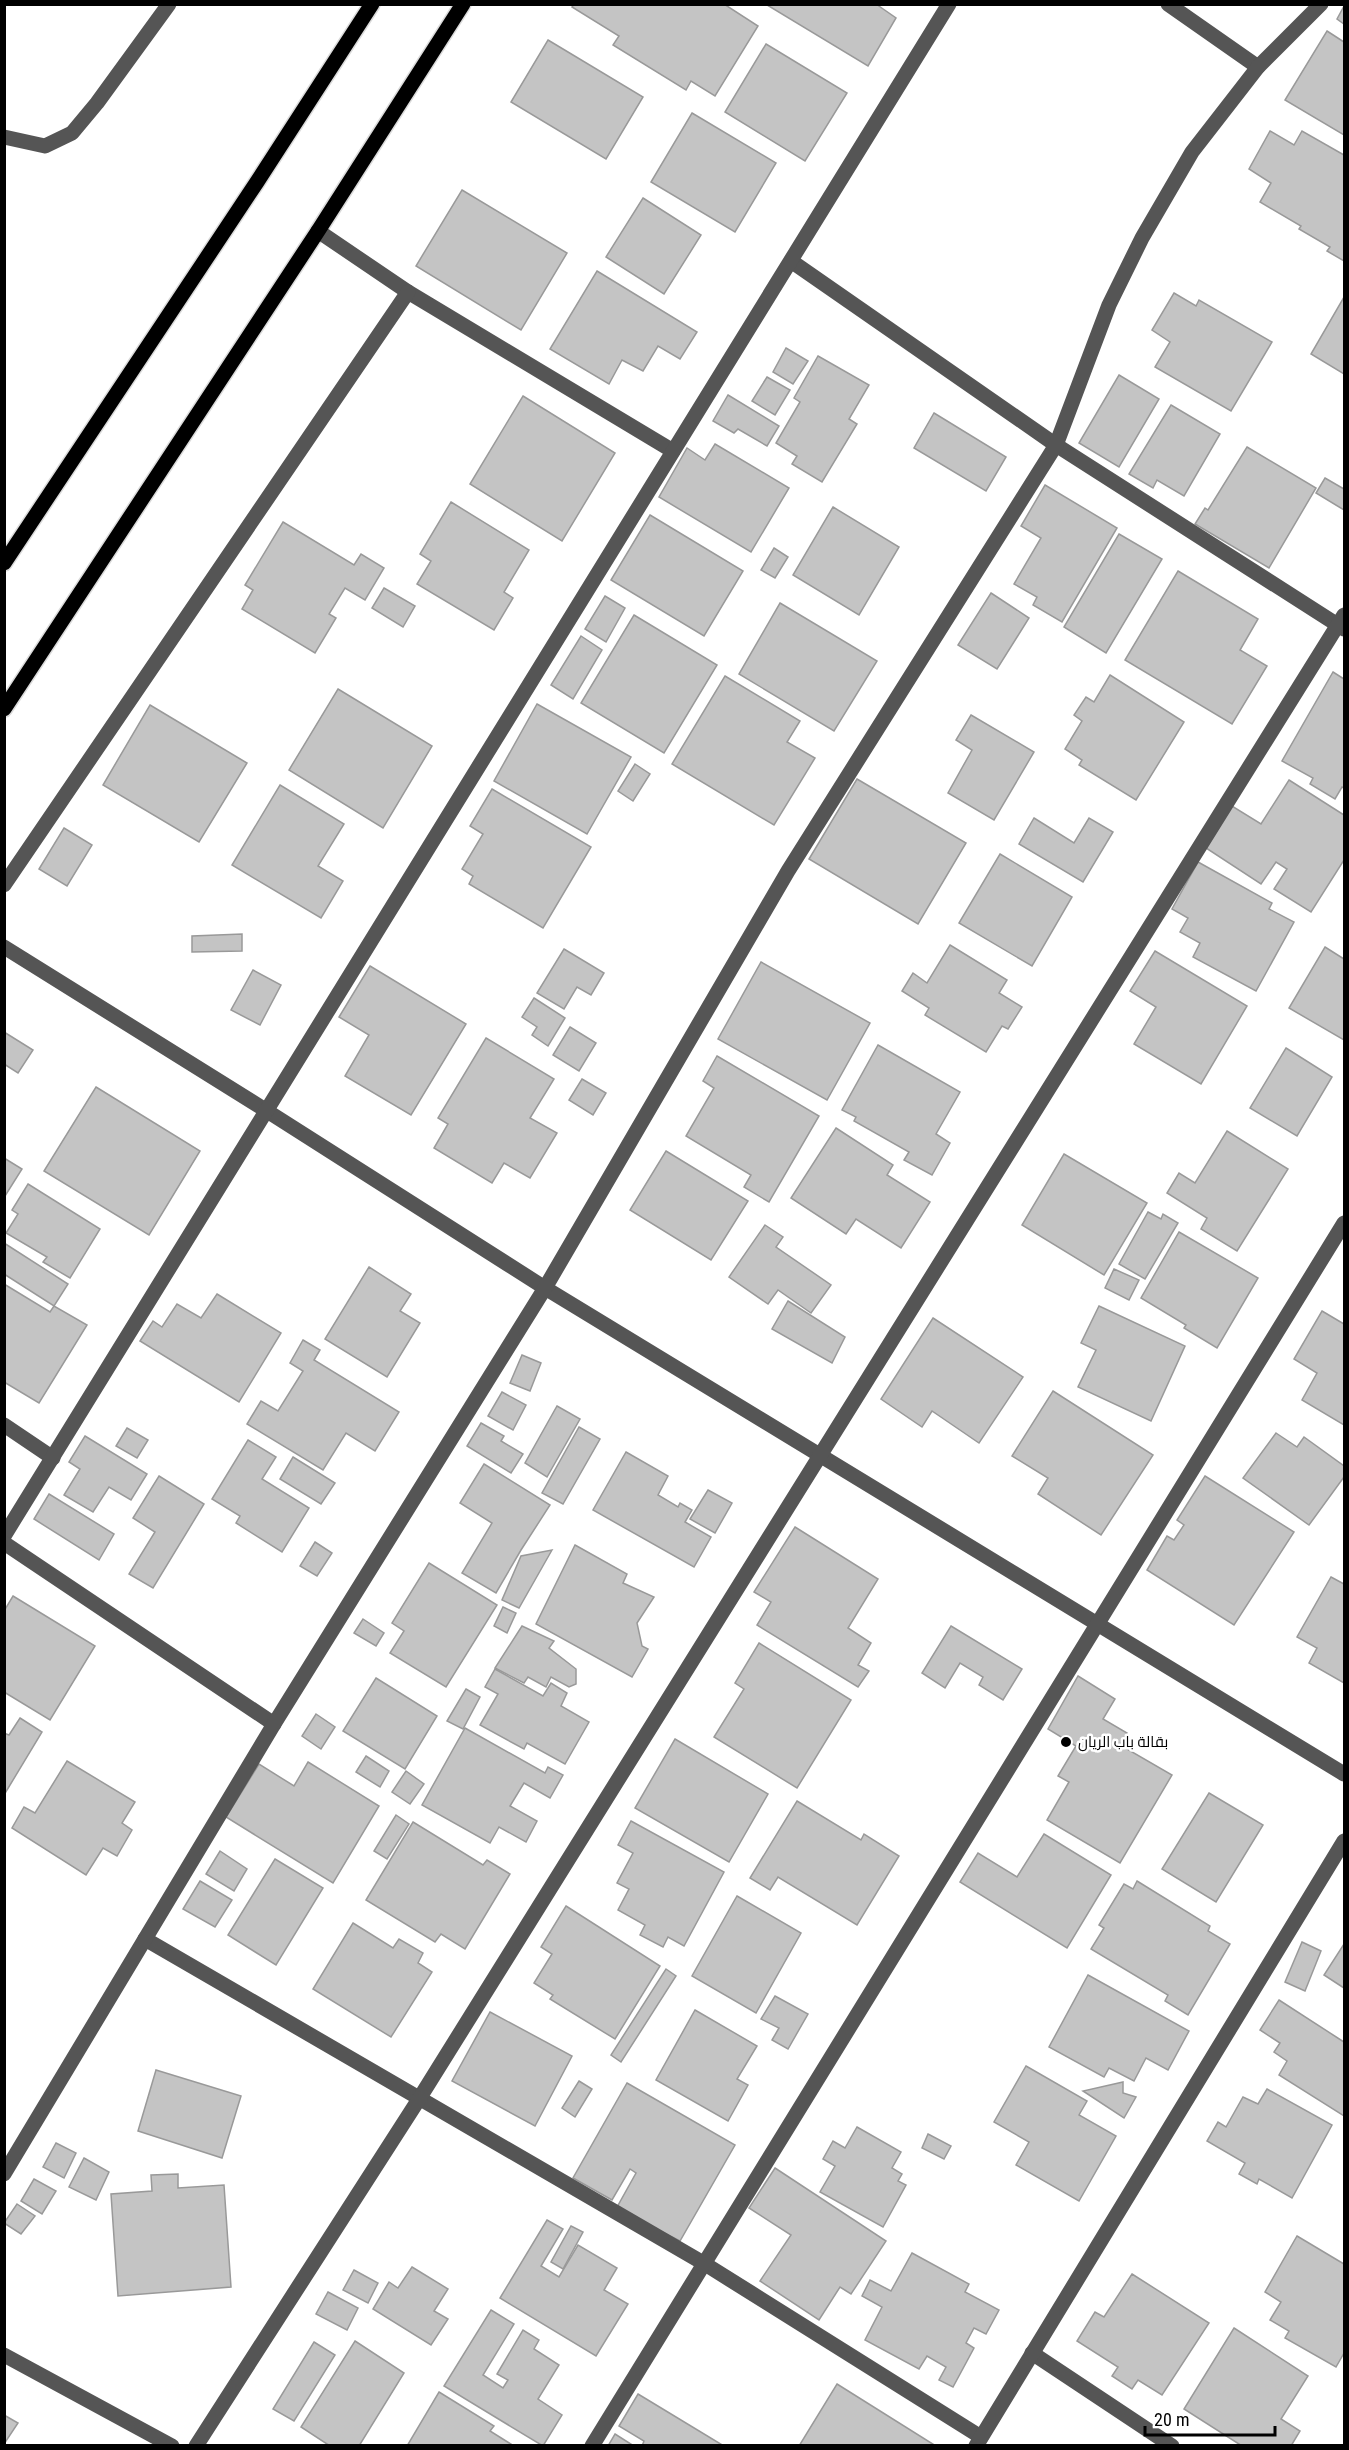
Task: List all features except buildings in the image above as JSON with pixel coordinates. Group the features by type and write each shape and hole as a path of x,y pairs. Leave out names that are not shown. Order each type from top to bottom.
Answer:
{"main road":[{"path":"4,563 257,182 372,4"},
{"path":"4,709 318,231 463,4"}],"street":[{"path":"4,137 45,146 72,133 97,103 169,4"},
{"path":"4,1536 949,4"},
{"path":"1168,4 1258,67"},
{"path":"4,2174 274,1724 545,1288 788,872 1056,445 1109,305 1142,238 1192,152 1258,67 1321,4"},
{"path":"318,231 408,292 673,451"},
{"path":"196,2445 419,2099 1342,623 1056,445 791,261"},
{"path":"4,885 408,292"},
{"path":"4,947 267,1110 545,1288 1344,1774"},
{"path":"592,2445 1344,1224"},
{"path":"4,1425 53,1458"},
{"path":"4,1543 274,1724"},
{"path":"144,1939 705,2264 978,2441 1344,1841"},
{"path":"1032,2353 1172,2445"},
{"path":"4,2355 172,2445"}],"place":[{"name":"بقالة باب الريان","path":"1066,1742"}]}
